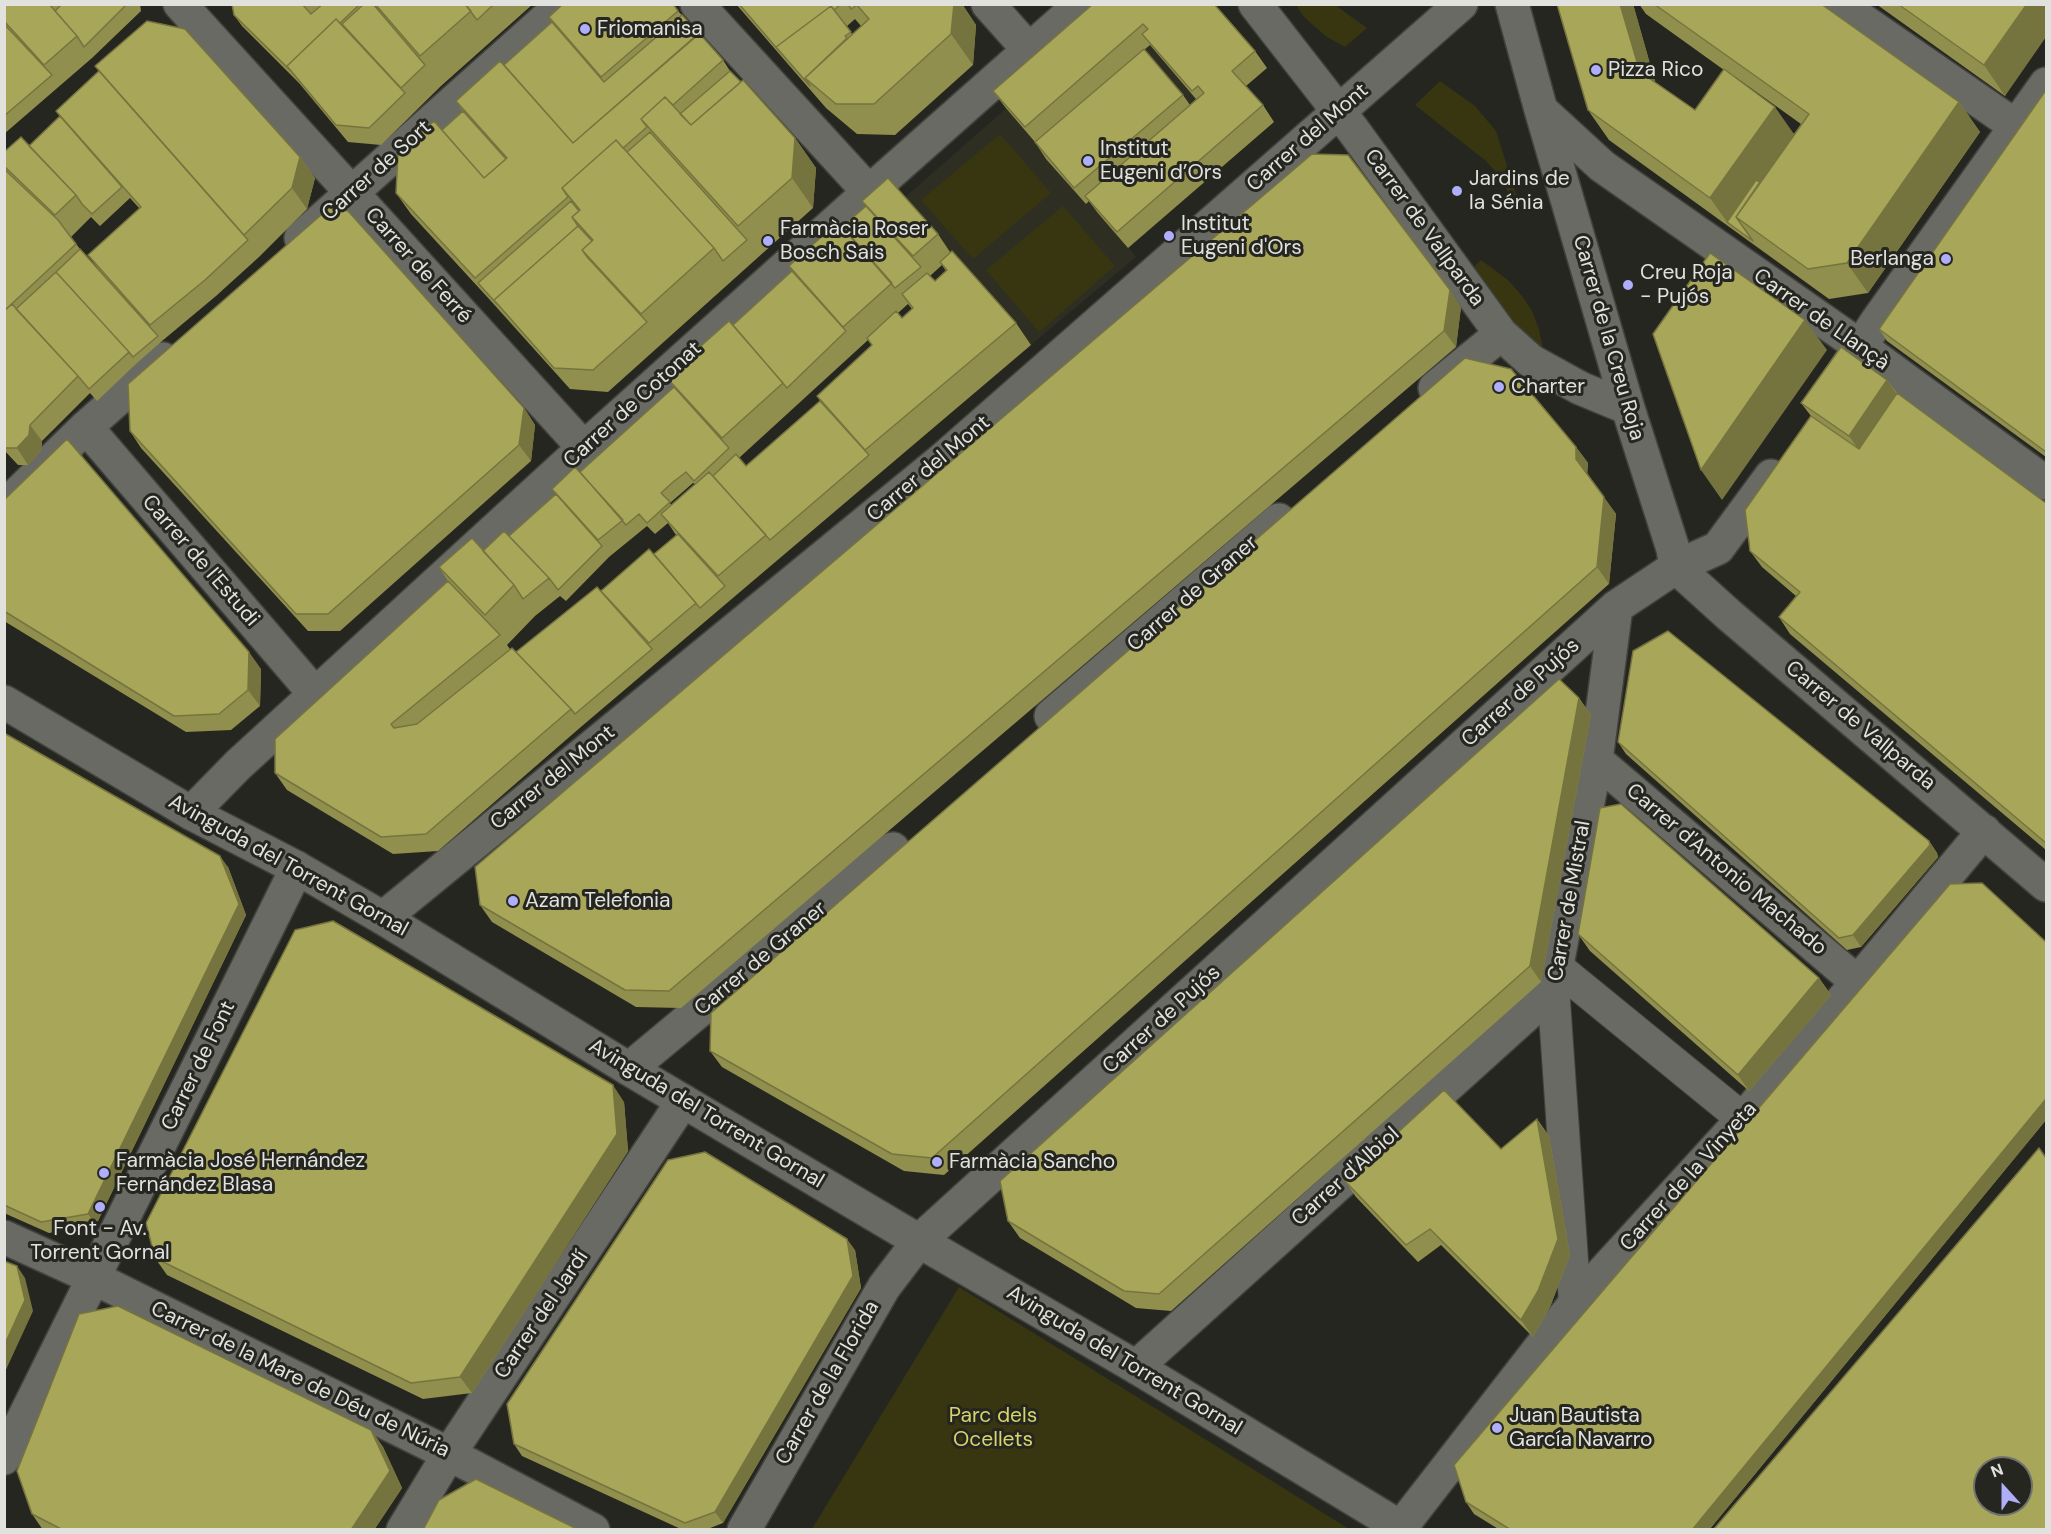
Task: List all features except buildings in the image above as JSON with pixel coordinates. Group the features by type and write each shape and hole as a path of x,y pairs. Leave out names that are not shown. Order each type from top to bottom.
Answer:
{"street":[{"name":"Carrer de Sort","path":"282,255 563,4"},
{"path":"697,4 869,192"},
{"path":"988,4 1029,50"},
{"name":"Carrer de Cotonat","path":"191,813 238,765 584,448 1081,4"},
{"name":"Carrer de Vallparda","path":"1255,4 1339,111 1501,334 1531,361 1580,388 1628,408"},
{"name":"Carrer del Mont","path":"383,918 943,459 1461,4"},
{"name":"Carrer de la Creu Roja","path":"1512,4 1628,408 1673,549 1676,567"},
{"path":"1839,4 2017,128"},
{"name":"Carrer de Ferré","path":"180,11 352,194 584,448"},
{"path":"1809,423 1877,321 2017,128 2046,84"},
{"name":"Carrer de Llançà","path":"1541,110 1602,166 1861,347 2046,483"},
{"path":"1417,404 1501,334"},
{"path":"4,507 86,427 184,341"},
{"name":"Carrer de l'Estudi","path":"86,427 315,694"},
{"name":"Carrer de Pujós","path":"919,1241 1616,607 1676,567 1718,548 1788,452"},
{"name":"Carrer de Graner","path":"1051,716 1299,503"},
{"name":"Carrer de Vallparda","path":"1676,567 1723,611 2046,885"},
{"name":"Carrer de Mistral","path":"1575,1304 1556,977 1596,760 1616,607"},
{"name":"Avinguda del Torrent Gornal","path":"4,702 191,813 297,868 383,918 629,1069 1136,1367 1393,1526"},
{"name":"Carrer d'Antonio Machado","path":"1596,760 1856,981"},
{"name":"Carrer de la Vinyeta","path":"1393,1526 1575,1304 1743,1119 1856,981 1984,831"},
{"name":"Carrer de Graner","path":"629,1069 893,849"},
{"name":"Carrer de Font","path":"4,1458 297,868"},
{"path":"1556,977 1743,1119"},
{"name":"Carrer d'Albiol","path":"1136,1367 1546,997 1556,977"},
{"name":"Carrer del Jardí","path":"403,1530 449,1454 683,1101"},
{"name":"Carrer de la Mare de Déu de Núria","path":"4,1237 94,1278 449,1454 593,1530"},
{"name":"Carrer de la Florida","path":"744,1530 884,1287 919,1241"}],"shaded area":[{"name":"Institut Eugeni d’Ors","path":"1124,5 1267,68 1244,88 1274,122 1129,248 1136,257 1031,345 903,199"}],"green space":[{"path":"1296,5 1335,5 1367,28 1345,47 1327,37 1314,26"},
{"path":"1440,81 1475,106 1496,131 1517,197 1511,199 1502,179 1486,161 1415,105"},
{"path":"1000,134 1051,193 973,259 921,200"},
{"path":"1063,206 1115,266 1039,332 986,270"},
{"path":"1481,260 1508,280 1522,296 1531,309 1539,329 1543,349 1529,344 1470,271"},
{"name":"Parc dels Ocellets","path":"959,1287 1163,1413 1349,1529 812,1529"}],"place":[{"name":"Friomanisa","path":"585,29"},
{"name":"Pizza Rico","path":"1596,70"},
{"name":"Institut Eugeni d’Ors","path":"1088,161"},
{"name":"Jardins de la Sénia","path":"1457,191"},
{"name":"Institut Eugeni d'Ors","path":"1169,236"},
{"name":"Farmàcia Roser Bosch Sais","path":"768,241"},
{"name":"Berlanga","path":"1946,259"},
{"name":"Creu Roja - Pujós","path":"1628,285"},
{"name":"Charter","path":"1499,387"},
{"name":"Azam Telefonia","path":"513,901"},
{"name":"Farmàcia Sancho","path":"937,1162"},
{"name":"Farmàcia José Hernández Fernández Blasa","path":"104,1173"},
{"name":"Font - Av. Torrent Gornal","path":"100,1207"},
{"name":"Juan Bautista García Navarro","path":"1497,1428"}]}
